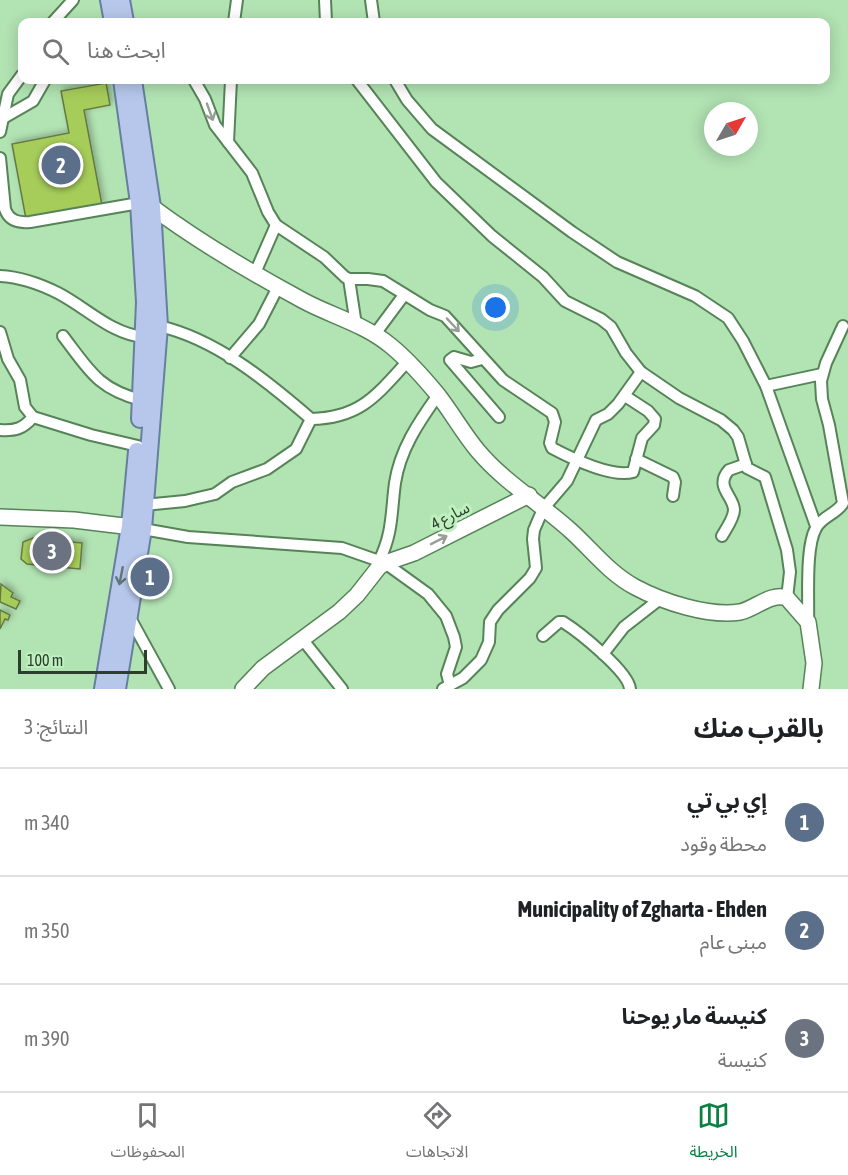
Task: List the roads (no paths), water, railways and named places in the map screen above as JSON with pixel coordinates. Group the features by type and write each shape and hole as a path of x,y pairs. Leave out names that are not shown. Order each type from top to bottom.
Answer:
{"main road":[{"path":"109,0 112,18"},
{"path":"121,0 124,18"},
{"path":"117,689 137,527 138,446 145,302 145,205 123,84"},
{"path":"103,689 137,527 144,505 159,326 133,84"},
{"path":"145,205 304,302 375,334 407,362 438,395 486,460 571,531 609,570 636,588 660,599 696,609 731,613 743,612 771,599 787,598 808,622 814,663 811,689"},
{"name":"سارع 4","path":"382,562 414,553 529,495"},
{"path":"0,518 74,520 137,527"},
{"path":"243,689 263,668 339,612 357,595 382,562"}],"street":[{"path":"57,18 73,0"},
{"path":"235,18 237,0"},
{"path":"325,0 326,18"},
{"path":"371,0 373,18"},
{"path":"0,132 8,94 18,80"},
{"path":"1,119 33,101 43,84"},
{"path":"196,84 212,119 252,173 268,212 276,225 324,257 349,279 356,325"},
{"path":"228,142 231,84"},
{"path":"360,84 431,177 492,236 543,277 565,301 601,319 611,327 626,353 641,372 679,398 728,425 738,437 750,470 765,477 784,536 790,572 787,598"},
{"path":"397,84 432,129 572,232 617,262 695,296 728,318 743,341 766,386 816,526"},
{"path":"0,158 3,213 23,223 145,205"},
{"path":"255,273 276,225"},
{"path":"0,276 21,279 52,291 117,330 127,335 144,337"},
{"path":"349,279 383,281 445,316 503,380 552,412 555,422 551,447 577,462 628,473 634,470 642,438 654,425 655,419 648,411 625,396"},
{"path":"230,358 259,324 278,287"},
{"path":"375,334 404,294"},
{"path":"159,326 195,338 230,358 268,384 311,419 346,415 355,410 376,395 407,362"},
{"path":"808,622 810,549 816,526 841,507 844,497 822,399 822,374 843,326"},
{"path":"0,332 10,364 18,376 26,407 33,417 91,435 138,446"},
{"path":"63,336 98,380 124,396 141,400"},
{"path":"482,359 471,362 454,357 450,360 499,417"},
{"path":"137,527 188,537 342,548 382,562 428,594 446,616 456,647 447,674 447,687 464,678 481,660 489,642 490,622 509,598 530,578 536,568 533,539 543,509 567,481 596,420 612,411 641,372"},
{"path":"766,386 822,374"},
{"path":"382,562 391,530 395,483 401,458 411,435 438,395"},
{"path":"0,430 14,431 33,417"},
{"path":"144,505 184,501 215,494 232,482 267,469 296,449 311,419"},
{"path":"636,459 673,477 675,482 673,496"},
{"path":"722,536 734,510 725,492 725,474 731,469 746,464"},
{"path":"603,654 624,627 660,599"},
{"path":"128,614 169,689"},
{"path":"543,636 559,622 563,622 603,654 626,677 630,689"},
{"path":"303,640 342,689"}],"place":[{"name":"Municipality of Zgharta - Ehden","path":"61,165"},
{"name":"كنيسة مار يوحنا","path":"52,551"},
{"name":"إي بي تي","path":"150,577"}]}
